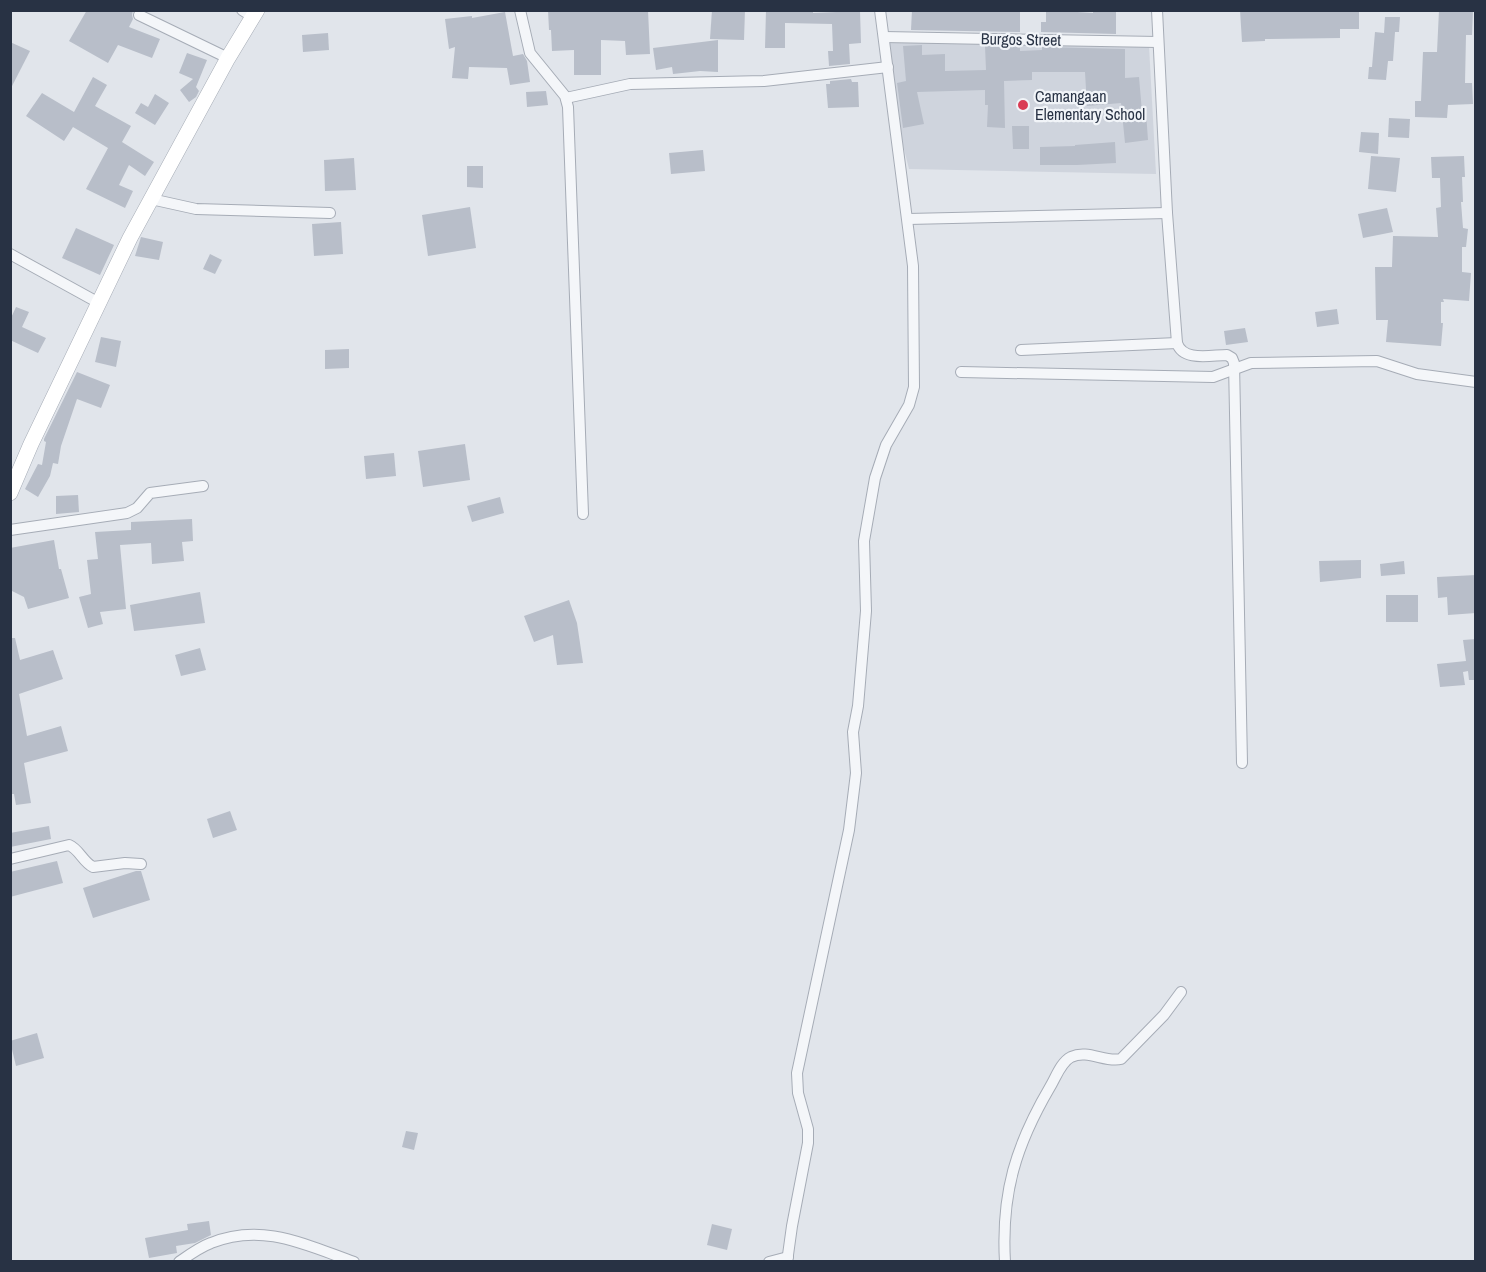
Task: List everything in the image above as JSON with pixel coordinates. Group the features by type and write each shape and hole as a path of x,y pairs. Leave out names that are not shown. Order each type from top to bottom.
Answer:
{"street":[{"path":"520,10 530,53 566,98 583,514"},
{"path":"769,1262 788,1259 808,1143 808,1129 798,1093 797,1073 849,830 854,794 856,773 854,732 866,610 864,542 875,478 886,445 909,405 914,387 913,266 880,10"},
{"path":"1157,10 1167,213 1177,343 1186,355 1229,356 1233,360 1242,763"},
{"path":"10,493 99,303 250,13"},
{"path":"139,15 228,58"},
{"name":"Burgos Street","path":"884,37 1158,42"},
{"path":"566,98 630,84 764,81 888,67"},
{"path":"152,199 196,208 330,213"},
{"path":"908,219 1167,213"},
{"path":"10,254 99,303"},
{"path":"1021,350 1177,343"},
{"path":"962,372 1213,377 1251,363 1377,361 1417,374 1476,381"},
{"path":"10,530 127,513 137,508 147,496 154,492 203,486"},
{"path":"10,859 69,845 75,848 93,867 125,863 141,864"},
{"path":"1005,1262 1009,1186 1015,1158 1039,1106 1064,1064 1071,1058 1083,1054 1121,1059 1164,1015 1181,992"},
{"path":"179,1262 208,1244 250,1233 280,1237 354,1262"}],"shaded area":[{"name":"Camangaan Elementary School","path":"887,39 1149,46 1156,174 909,169 897,121"}],"building":[{"path":"87,10 133,10 133,19 129,27 160,39 152,58 118,45 108,63 69,41"},
{"path":"548,10 612,10 612,12 648,10 650,54 626,55 625,41 601,40 601,75 574,75 574,50 552,51"},
{"path":"712,10 745,10 744,40 710,39"},
{"path":"766,10 813,10 813,13 860,11 861,43 849,44 850,64 829,66 828,51 833,51 832,24 785,23 785,48 765,48"},
{"path":"912,10 1020,10 1020,32 911,30"},
{"path":"1046,10 1093,13 1093,10 1116,10 1116,34 1041,32 1041,22 1046,22"},
{"path":"1240,10 1359,10 1359,29 1340,29 1340,38 1265,39 1265,41 1242,42"},
{"path":"1439,10 1473,10 1472,35 1466,35 1465,83 1472,83 1473,104 1448,105 1447,118 1415,117 1415,101 1421,101 1423,52 1437,52"},
{"path":"505,12 513,56 523,54 527,61 530,82 510,85 507,68 469,67 468,79 452,78 455,47 449,49 445,19 472,16 472,18"},
{"path":"1385,17 1400,17 1399,32 1395,32 1393,61 1388,61 1386,80 1368,79 1369,67 1372,67 1375,32 1384,33"},
{"path":"328,33 329,50 303,52 302,35"},
{"path":"718,40 718,72 673,74 672,67 656,70 653,48"},
{"path":"10,42 30,51 10,90"},
{"path":"922,45 922,55 945,54 945,71 986,70 985,46 1020,47 1020,51 1042,50 1042,47 1125,49 1125,78 1139,77 1142,112 1146,112 1148,140 1125,143 1121,103 1087,106 1085,72 1032,72 1032,80 1004,81 1005,128 987,127 988,105 985,105 985,90 917,92 924,124 903,128 897,83 906,81 903,46"},
{"path":"187,53 207,60 196,87 199,91 196,97 189,102 180,90 193,79 179,73"},
{"path":"93,77 107,85 95,106 131,126 122,142 154,162 145,176 129,165 119,185 133,191 125,208 86,189 108,148 73,127 64,141 26,116 42,93 74,112"},
{"path":"851,79 852,82 858,82 859,107 828,108 826,84 830,84 830,81"},
{"path":"546,91 548,105 527,107 526,92"},
{"path":"155,94 169,103 155,125 135,113 141,103 148,107"},
{"path":"1389,118 1410,119 1409,138 1388,137"},
{"path":"1012,126 1029,126 1029,149 1013,149"},
{"path":"1361,132 1379,133 1378,154 1359,152"},
{"path":"1115,142 1116,163 1040,165 1040,147"},
{"path":"703,150 705,171 671,174 669,153"},
{"path":"1371,156 1400,158 1396,192 1368,189"},
{"path":"1464,156 1465,177 1462,177 1463,202 1461,202 1463,228 1468,229 1466,247 1462,247 1462,272 1471,273 1469,301 1443,299 1444,302 1441,302 1441,323 1443,323 1441,346 1386,342 1388,320 1376,320 1375,267 1392,267 1393,236 1438,237 1436,208 1441,207 1440,178 1432,178 1431,157"},
{"path":"354,158 356,190 325,191 324,160"},
{"path":"467,166 483,166 483,188 467,187"},
{"path":"470,207 476,248 428,256 422,215"},
{"path":"1387,208 1393,232 1363,238 1358,214"},
{"path":"341,222 343,254 314,256 312,224"},
{"path":"76,228 114,245 100,275 62,258"},
{"path":"141,237 163,242 159,260 135,256"},
{"path":"210,254 222,260 215,274 203,269"},
{"path":"16,307 29,312 22,327 46,338 38,353 10,340 10,320"},
{"path":"1337,309 1339,324 1317,327 1315,312"},
{"path":"1245,328 1248,342 1226,345 1224,331"},
{"path":"101,337 121,341 116,367 95,362"},
{"path":"349,349 349,368 325,369 325,350"},
{"path":"77,372 110,385 101,408 77,399 61,446 58,464 53,463 50,476 38,497 25,489 38,464 42,465 46,442 44,439"},
{"path":"465,444 470,480 423,487 418,451"},
{"path":"394,453 396,476 366,479 364,456"},
{"path":"78,495 79,512 56,514 56,496"},
{"path":"500,497 504,513 472,522 467,506"},
{"path":"192,519 193,541 182,542 184,561 152,564 151,543 120,545 126,609 100,612 103,624 88,628 79,597 91,594 87,560 98,559 95,532 131,530 131,522"},
{"path":"54,540 59,569 61,569 69,598 28,609 24,597 10,590 10,548"},
{"path":"1361,560 1361,578 1320,582 1319,561"},
{"path":"1404,561 1405,574 1381,576 1380,564"},
{"path":"1476,575 1476,613 1448,615 1447,597 1438,598 1437,577"},
{"path":"200,592 205,623 134,631 130,605"},
{"path":"1386,595 1418,595 1418,622 1386,622"},
{"path":"569,600 577,623 583,663 557,665 553,635 534,642 524,616"},
{"path":"10,638 15,638 20,660 53,650 63,679 19,694 27,736 61,726 68,751 24,763 31,803 16,805 14,794 10,794"},
{"path":"1476,639 1476,680 1469,680 1468,671 1463,672 1465,685 1440,687 1437,664 1466,661 1463,640"},
{"path":"200,648 206,670 181,676 175,655"},
{"path":"230,811 237,830 213,838 207,819"},
{"path":"49,826 51,839 10,847 10,833"},
{"path":"57,861 63,883 10,897 10,872"},
{"path":"141,871 150,900 93,918 83,888"},
{"path":"37,1033 44,1058 16,1066 10,1041"},
{"path":"406,1131 418,1133 414,1150 402,1147"},
{"path":"209,1221 211,1235 195,1243 176,1246 177,1253 149,1258 145,1238 188,1230 187,1224"},
{"path":"712,1224 732,1229 727,1250 707,1245"}],"place":[{"name":"Camangaan Elementary School","path":"1023,105"}]}
